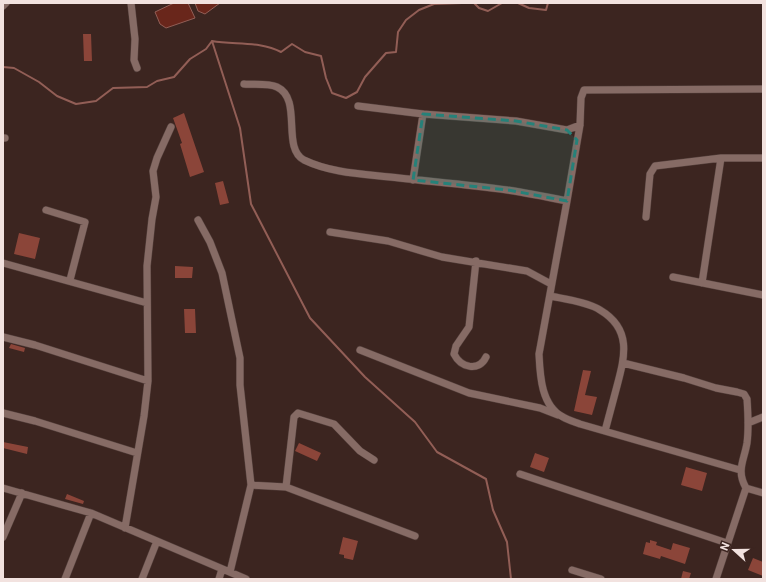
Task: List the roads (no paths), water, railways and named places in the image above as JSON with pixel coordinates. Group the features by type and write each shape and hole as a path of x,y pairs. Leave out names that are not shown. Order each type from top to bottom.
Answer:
{"street":[{"path":"3,6 6,3"},
{"path":"131,3 135,39 134,60 137,68"},
{"path":"244,84 275,86 282,90 287,97 292,117 293,145 298,156 304,160 333,170 508,190 567,201"},
{"path":"562,417 549,405 540,377 539,354 580,125 581,98 584,90 763,89"},
{"path":"358,106 422,114 516,121 568,130 580,125"},
{"path":"413,180 422,114"},
{"path":"124,528 144,416 148,381 146,303 147,266 156,197 153,171 170,127"},
{"path":"568,130 577,140"},
{"path":"646,217 650,174 655,166 721,158 763,158"},
{"path":"702,283 721,158"},
{"path":"46,210 85,222 70,280"},
{"path":"198,220 215,255 231,312 240,358 240,385 251,485 230,572"},
{"path":"330,232 388,241 442,257 476,261 527,271 551,284"},
{"path":"476,261 469,327 456,346 454,354 457,360 463,365 474,367 483,364 486,356"},
{"path":"3,263 70,280 146,303"},
{"path":"673,277 763,295"},
{"path":"550,296 599,309 613,320 622,334 625,350 623,363 605,431"},
{"path":"3,337 36,345 148,381"},
{"path":"360,350 468,393 540,408 605,431 740,470"},
{"path":"623,363 744,394 747,399 747,444 740,470 742,480 746,488 716,579"},
{"path":"286,487 294,418 298,413 334,424 360,451 374,460"},
{"path":"3,414 35,421 137,453"},
{"path":"748,423 763,417"},
{"path":"520,474 727,543"},
{"path":"251,485 286,487 415,536"},
{"path":"3,488 91,513 246,579"},
{"path":"746,488 763,493"},
{"path":"3,537 22,493"},
{"path":"65,579 91,513"},
{"path":"142,579 157,541"},
{"path":"218,579 222,569"},
{"path":"572,570 601,579"}],"waterway":[{"path":"3,67 14,68 39,82 57,96 76,104 96,101 113,88 147,87 157,81 174,77 190,59 206,49 212,41 265,46 281,52 292,44 305,52 321,56 326,78 332,93 346,98 357,92 365,77 386,53 396,52 398,32 406,20 419,10 434,4 462,3"},
{"path":"474,3 479,8 488,11 502,3"},
{"path":"518,3 529,8 546,10 548,3"},
{"path":"212,41 240,128 251,204 310,318 365,377 415,422 437,452 486,479 493,510 507,542 511,579"}]}
